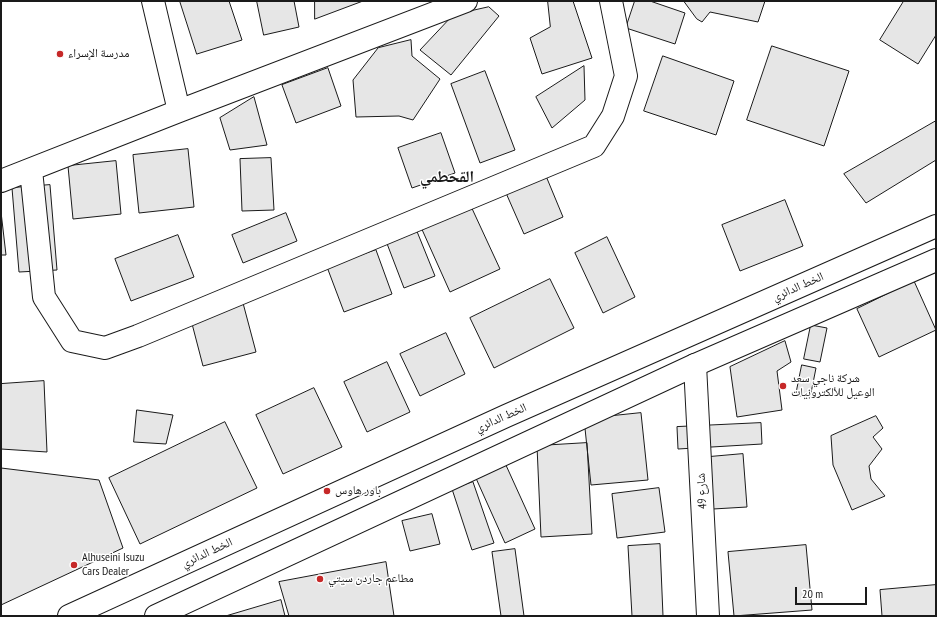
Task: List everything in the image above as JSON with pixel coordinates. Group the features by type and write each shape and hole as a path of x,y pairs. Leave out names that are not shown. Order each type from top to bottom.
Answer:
{"main road":[{"path":"153,1 179,111"},
{"path":"1,181 466,1"},
{"path":"31,170 44,297 72,341 105,348 138,336 594,146 613,116 626,76 611,1"},
{"name":"الخط الدائري","path":"69,616 506,416 936,226"},
{"path":"156,616 696,365 936,260"},
{"name":"شارع 49","path":"696,365 708,616"},
{"path":"506,416 521,446"}],"building":[{"path":"180,1 229,1 242,40 197,54"},
{"path":"257,1 294,1 299,27 264,35"},
{"path":"315,1 363,1 315,19"},
{"path":"548,1 573,1 592,58 542,74 530,38 550,27"},
{"path":"635,1 650,1 685,13 675,44 626,28"},
{"path":"684,1 765,1 758,22 710,12 702,22 697,19"},
{"path":"904,1 936,1 936,35 918,64 880,40"},
{"path":"489,7 499,16 451,75 420,50 453,15"},
{"path":"411,40 412,56 440,79 413,120 399,116 356,117 353,80 378,48"},
{"path":"772,46 849,71 824,146 747,120"},
{"path":"663,56 734,81 716,135 644,111"},
{"path":"584,66 585,100 552,128 536,97"},
{"path":"328,68 341,106 296,123 282,85"},
{"path":"485,71 515,150 480,163 451,84"},
{"path":"254,97 267,145 230,150 220,118"},
{"path":"936,121 936,160 866,203 844,174"},
{"path":"441,133 455,173 412,188 398,148"},
{"path":"188,149 194,207 139,213 133,155"},
{"path":"271,158 274,210 242,211 240,159"},
{"path":"116,161 121,214 73,219 68,166"},
{"path":"546,176 563,217 524,234 506,193"},
{"path":"50,185 57,270 19,272 12,188"},
{"path":"785,200 803,246 740,271 722,225"},
{"path":"469,202 500,269 450,292 420,225"},
{"path":"1,212 6,255 1,255"},
{"path":"286,213 297,241 243,263 232,235"},
{"path":"416,229 435,276 404,288 386,241"},
{"path":"178,235 194,277 131,301 115,259"},
{"path":"607,237 635,297 603,313 575,253"},
{"path":"376,250 392,294 344,312 327,267"},
{"path":"550,279 574,328 494,368 470,318"},
{"path":"914,281 936,330 879,357 857,309"},
{"path":"243,303 256,352 203,366 190,316"},
{"path":"811,325 827,328 820,362 804,359"},
{"path":"446,333 465,374 420,396 400,354"},
{"path":"785,341 791,362 777,371 782,410 737,417 730,367"},
{"path":"387,362 410,412 367,432 344,382"},
{"path":"802,365 816,368 810,398 796,395"},
{"path":"44,381 47,452 1,449 1,384"},
{"path":"314,388 342,447 283,474 256,415"},
{"path":"137,410 173,415 166,444 134,442"},
{"path":"641,413 648,480 591,485 584,419"},
{"path":"876,416 883,428 873,437 882,449 869,466 871,479 885,496 852,510 833,465 831,436"},
{"path":"225,422 257,488 140,544 109,478"},
{"path":"761,423 762,444 678,449 677,427"},
{"path":"587,443 592,534 541,537 537,446"},
{"path":"743,454 747,507 713,509 709,457"},
{"path":"505,463 535,529 505,543 475,476"},
{"path":"1,468 99,480 123,548 1,605"},
{"path":"473,482 494,543 472,550 452,489"},
{"path":"659,488 665,532 617,538 612,494"},
{"path":"432,514 440,544 410,551 402,521"},
{"path":"660,544 663,616 632,616 628,546"},
{"path":"806,545 812,610 734,616 728,552"},
{"path":"515,549 524,616 501,616 492,552"},
{"path":"386,562 394,616 289,616 279,582"},
{"path":"936,585 936,616 882,616 880,590"},
{"path":"281,600 285,616 226,616"}],"place":[{"name":"مدرسة الإسراء","path":"60,54"},
{"name":"شركة ناجي سعد الوعيل للألكترونيات","path":"783,386"},
{"name":"باور هاوس","path":"327,491"},
{"name":"Alhuseini Isuzu Cars Dealer","path":"74,565"},
{"name":"مطاعم جاردن سيتي","path":"320,579"}],"district":[{"name":"القحطمي","path":"447,177"}]}
